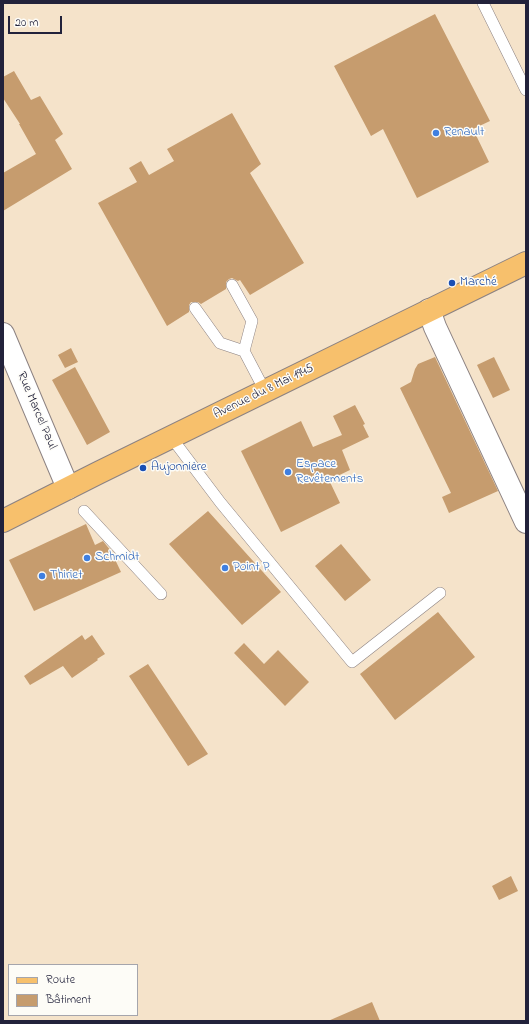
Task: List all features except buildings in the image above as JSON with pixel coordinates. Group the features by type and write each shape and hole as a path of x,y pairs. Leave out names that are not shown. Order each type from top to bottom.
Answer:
{"main road":[{"name":"Avenue du 8 Mai 1945","path":"5,518 526,263"}],"street":[{"path":"429,310 435,327 526,522"},
{"name":"Rue Marcel Paul","path":"3,334 68,488"}],"lane":[{"path":"483,3 526,90"},
{"path":"232,285 252,321 244,351 265,391"},
{"path":"195,308 220,343 244,351"},
{"path":"171,437 220,502 352,662 440,593"},
{"path":"84,511 161,594"}],"place":[{"name":"Renault","path":"436,133"},
{"name":"Marché","path":"452,283"},
{"name":"Aujonnière","path":"143,468"},
{"name":"Espace Revêtements","path":"288,472"},
{"name":"Schmidt","path":"87,558"},
{"name":"Point P","path":"225,568"},
{"name":"Thiriet","path":"42,576"}]}
